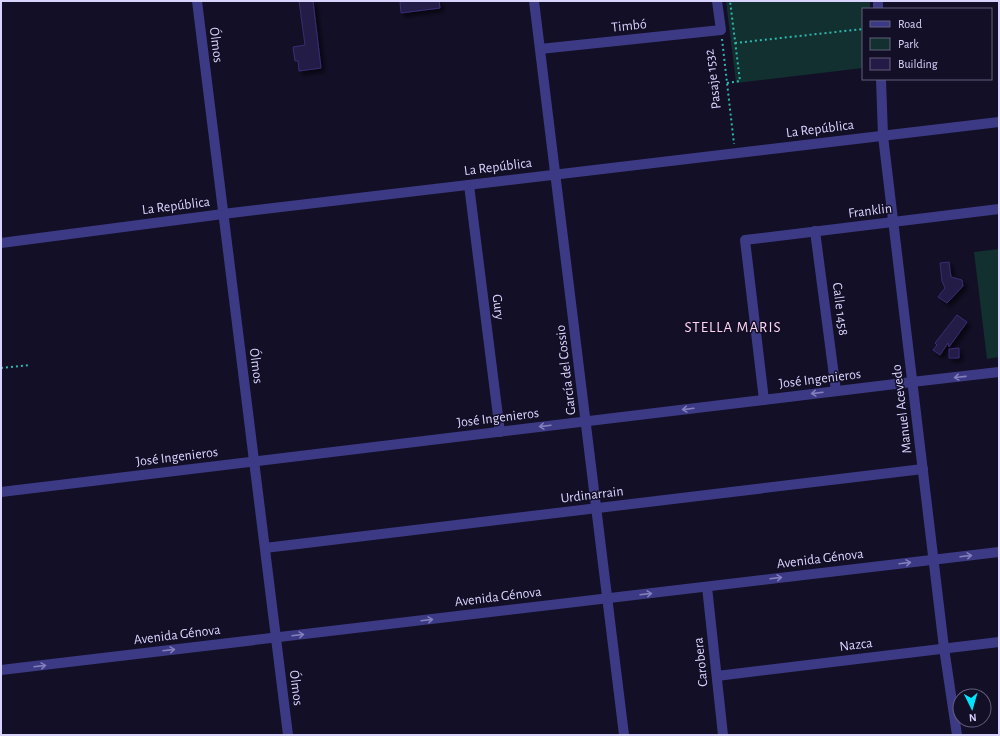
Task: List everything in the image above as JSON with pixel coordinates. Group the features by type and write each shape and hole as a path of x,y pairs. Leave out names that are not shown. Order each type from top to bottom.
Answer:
{"street":[{"name":"Ólmos","path":"197,1 288,735"},
{"name":"García del Cossio","path":"534,1 624,735"},
{"name":"Pasaje 1532","path":"717,1 721,30"},
{"name":"Timbó","path":"540,49 721,30"},
{"name":"Manuel Acevedo","path":"881,80 883,136 944,648 957,735"},
{"name":"La República","path":"1,243 223,214 999,122"},
{"name":"Gury","path":"469,185 500,432"},
{"name":"Franklin","path":"764,400 745,240 999,210"},
{"name":"Calle 1458","path":"816,232 836,391"},
{"name":"José Ingenieros","path":"1,492 999,372"},
{"name":"Urdinarrain","path":"265,548 923,469"},
{"name":"Avenida Génova","path":"1,670 999,552"},
{"name":"Carobera","path":"707,587 723,735"},
{"name":"Nazca","path":"717,676 999,642"}],"path":[{"path":"727,83 740,81 730,1"},
{"path":"735,43 862,29"},
{"name":"Pasaje 1532","path":"721,30 736,154"},
{"path":"1,368 30,365"}],"green space":[{"path":"726,1 870,1 870,8 862,8 862,68 736,83"},
{"path":"999,249 999,357 987,359 974,252"}],"building":[{"path":"299,1 313,1 321,68 299,71 298,61 295,61 293,47 305,45"},
{"path":"439,1 440,8 401,13 400,2"},
{"path":"949,262 951,277 962,280 963,286 947,303 938,297 945,288 942,281 940,263"},
{"path":"957,315 967,322 949,347 948,343 940,355 933,350 937,345 935,343"},
{"path":"959,348 959,358 949,358 949,349"}],"district":[{"name":"STELLA MARIS","path":"733,327"}]}
